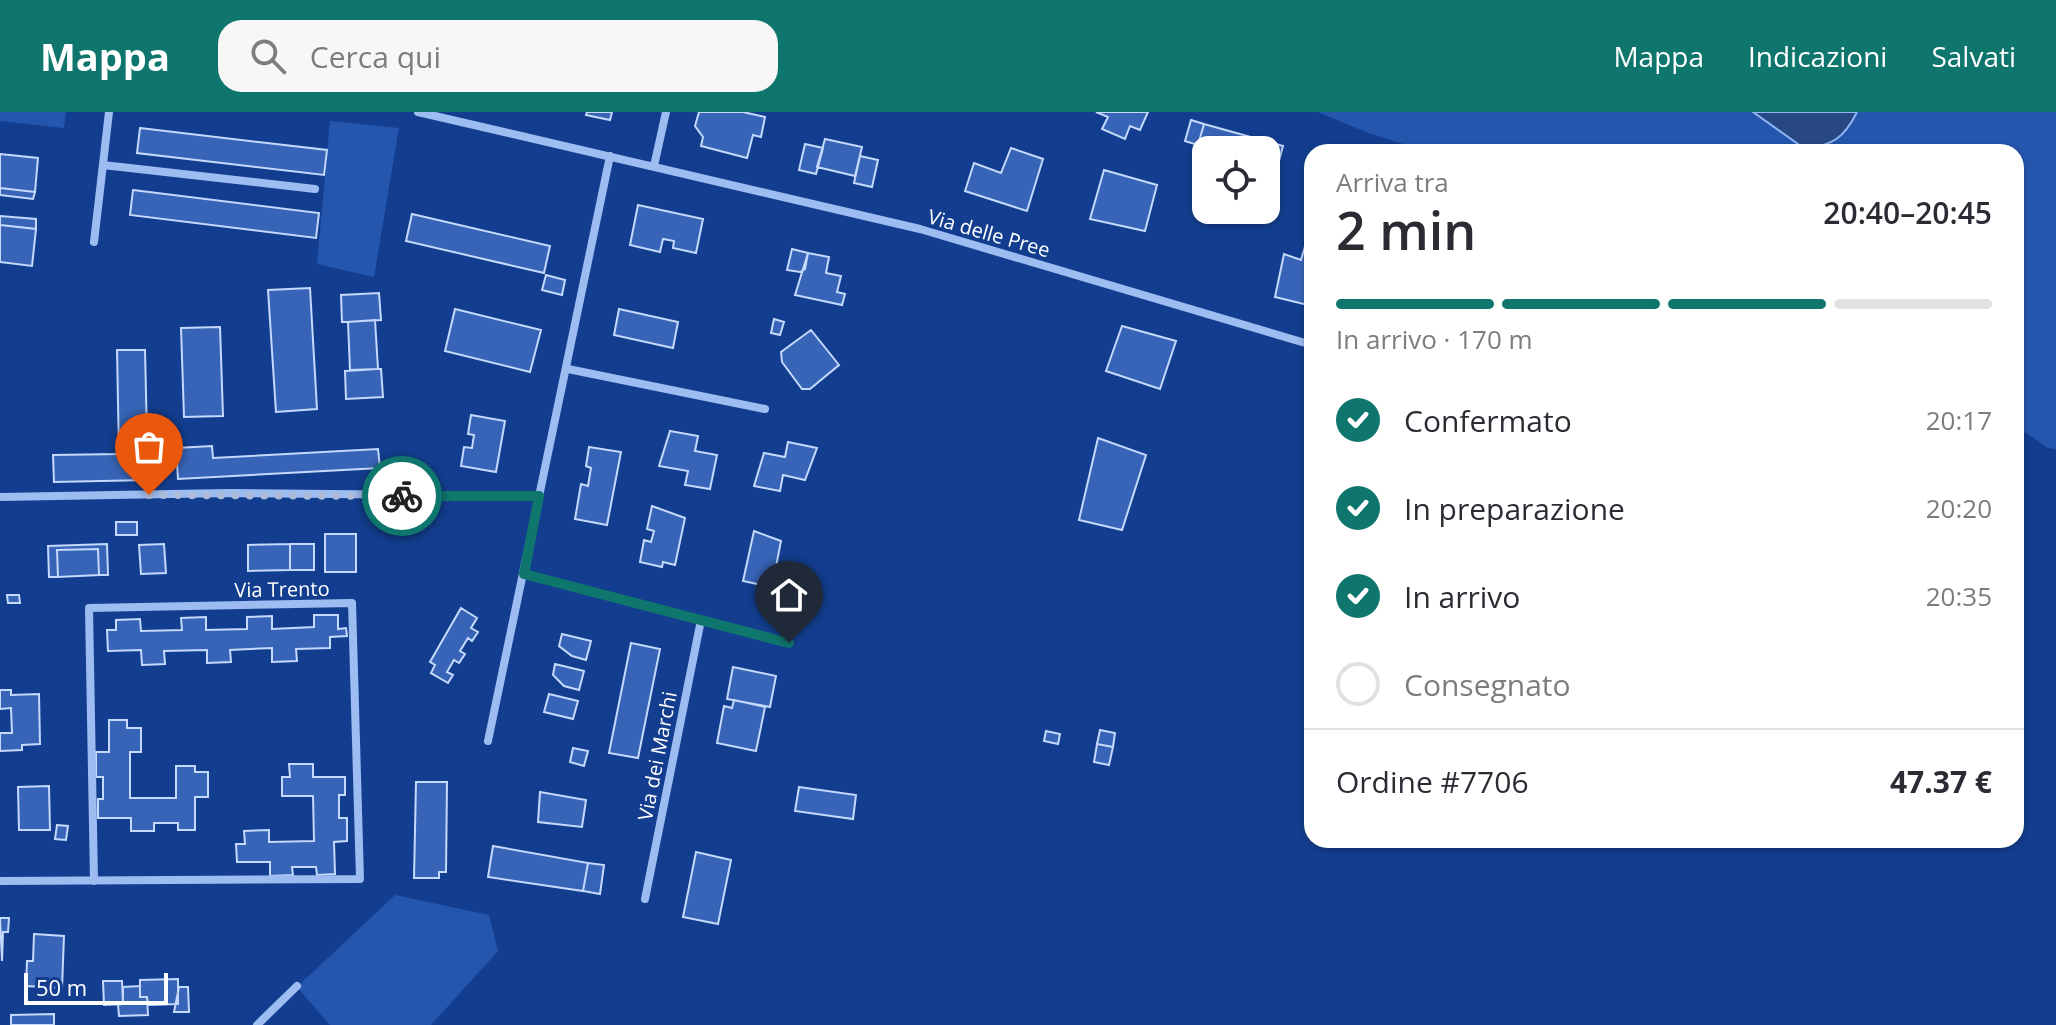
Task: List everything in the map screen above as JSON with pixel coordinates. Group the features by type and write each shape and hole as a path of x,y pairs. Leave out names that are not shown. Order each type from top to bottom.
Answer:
{"street":[{"path":"94,242 109,112"},
{"name":"Via delle Pree","path":"418,112 920,229 1304,343"},
{"path":"654,166 666,112"},
{"path":"488,741 610,156"},
{"path":"103,165 315,189"},
{"path":"568,369 765,409"},
{"path":"0,497 229,493 539,496"},
{"path":"524,574 789,643"},
{"name":"Via Trento","path":"0,881 94,881 360,879 352,603 89,608 94,881"},
{"name":"Via dei Marchi","path":"645,899 701,620"},
{"path":"257,1025 297,986"}],"shaded area":[{"path":"0,112 66,112 64,128 0,121"},
{"path":"1318,112 2056,112 2056,449 2048,448 2024,432 2024,144 1403,144"},
{"path":"1753,112 1857,112 1837,139 1825,144 1798,144"},
{"path":"330,121 399,128 374,277 317,264"},
{"path":"395,895 489,915 498,951 431,1025 330,1025 297,987"}],"building":[{"path":"587,112 612,112 610,120 586,115"},
{"path":"699,112 743,112 765,117 761,137 753,135 747,158 701,146 703,137 695,126"},
{"path":"1096,112 1148,112 1140,130 1130,126 1125,139 1102,129 1108,117"},
{"path":"1191,120 1204,124 1201,136 1192,136 1192,143 1185,141"},
{"path":"1204,124 1247,136 1201,136"},
{"path":"140,128 327,150 324,175 137,153"},
{"path":"825,139 862,147 855,176 817,167"},
{"path":"805,144 823,148 816,174 799,170"},
{"path":"1011,148 1043,159 1027,211 965,191 974,163 1001,173"},
{"path":"0,154 38,158 35,192 0,188"},
{"path":"860,156 878,160 872,187 854,183"},
{"path":"1104,170 1157,185 1145,231 1090,219"},
{"path":"0,188 35,192 33,199 0,195"},
{"path":"133,190 319,213 316,238 130,215"},
{"path":"638,205 703,219 696,253 673,248 674,241 663,239 660,252 630,245"},
{"path":"412,214 550,246 544,273 406,241"},
{"path":"0,216 36,219 36,229 0,225"},
{"path":"0,225 36,229 32,266 0,262"},
{"path":"792,249 808,253 805,269 800,272 787,270"},
{"path":"1304,250 1304,304 1275,297 1284,254 1301,260"},
{"path":"808,253 829,257 826,273 841,276 837,292 845,294 842,305 795,295"},
{"path":"546,275 565,280 562,295 542,290"},
{"path":"310,288 317,409 276,412 268,290"},
{"path":"379,293 381,320 342,322 341,295"},
{"path":"455,309 541,330 530,372 445,351"},
{"path":"619,309 678,322 673,348 614,335"},
{"path":"774,319 784,322 780,335 771,333"},
{"path":"375,320 378,369 350,370 348,322"},
{"path":"1122,326 1176,341 1160,389 1106,371"},
{"path":"220,327 223,416 184,417 181,328"},
{"path":"811,330 839,365 810,389 802,389 782,362 781,352"},
{"path":"117,350 145,350 148,480 54,482 53,455 119,454"},
{"path":"381,369 383,397 346,399 345,371"},
{"path":"471,415 505,421 496,472 461,466 464,447 472,448 474,435 468,434"},
{"path":"670,431 698,436 695,451 717,455 710,489 685,485 688,471 659,466"},
{"path":"1098,438 1146,455 1122,530 1079,520"},
{"path":"788,442 817,448 805,480 783,475 780,491 754,486 764,453 785,457"},
{"path":"212,446 213,458 378,449 380,468 178,479 176,448"},
{"path":"589,447 621,452 607,525 575,519 581,484 588,486 591,468 586,466"},
{"path":"652,506 685,518 675,565 663,562 662,567 640,562 644,540 651,542 654,531 647,529"},
{"path":"116,522 137,522 137,535 116,535"},
{"path":"754,531 781,541 773,582 763,580 762,585 743,581"},
{"path":"325,534 356,534 356,572 325,572"},
{"path":"107,544 108,575 99,575 98,549 57,550 58,577 49,577 48,546"},
{"path":"164,544 166,573 141,574 139,545"},
{"path":"290,544 314,544 314,570 290,570"},
{"path":"290,544 290,570 248,571 248,545"},
{"path":"98,549 99,575 58,577 57,550"},
{"path":"7,595 19,595 20,603 8,603"},
{"path":"461,608 477,618 471,628 478,632 472,641 468,638 460,651 465,654 459,663 454,660 447,672 453,675 448,683 431,673 435,665 430,662"},
{"path":"314,615 338,615 338,629 346,628 347,636 330,637 330,648 296,649 297,661 272,662 272,648 230,650 231,662 207,663 207,650 164,651 165,664 142,665 141,650 108,651 107,630 116,630 116,620 140,619 141,631 182,630 181,618 206,617 206,630 247,629 247,617 272,616 272,629 314,627"},
{"path":"562,634 591,641 586,660 572,656 559,646"},
{"path":"631,643 660,649 638,758 609,753"},
{"path":"555,664 584,671 579,690 564,686 553,675"},
{"path":"733,667 776,676 770,707 727,699"},
{"path":"0,690 11,690 11,695 39,694 40,744 22,745 22,750 0,751 0,733 12,733 11,708 0,709"},
{"path":"549,694 578,701 573,719 544,712"},
{"path":"734,700 765,707 756,751 717,743 724,706 732,708"},
{"path":"109,720 127,720 127,728 141,728 141,752 130,752 130,798 176,798 176,766 195,766 195,772 208,772 208,797 195,797 195,830 178,830 178,823 154,823 154,831 131,831 131,818 98,818 98,799 103,799 103,777 96,777 96,752 109,752"},
{"path":"1100,730 1115,733 1113,747 1097,744"},
{"path":"1046,731 1060,734 1058,744 1044,741"},
{"path":"1097,744 1113,747 1109,765 1094,762"},
{"path":"573,748 588,751 584,766 570,762"},
{"path":"289,764 313,764 313,777 345,777 345,795 339,795 339,818 347,818 347,841 334,842 335,874 317,875 316,867 292,867 293,875 270,876 270,862 237,862 236,844 245,844 244,831 269,830 269,842 314,841 313,796 282,796 282,777 290,777"},
{"path":"416,782 447,782 446,872 439,872 439,878 414,878"},
{"path":"49,786 50,830 19,830 18,787"},
{"path":"799,787 856,795 853,819 795,811"},
{"path":"540,792 586,800 582,827 538,822"},
{"path":"57,825 68,826 66,840 55,839"},
{"path":"493,846 588,863 583,891 488,877"},
{"path":"696,852 731,860 718,924 683,917"},
{"path":"588,863 604,865 600,894 583,891"},
{"path":"0,918 9,918 8,932 3,932 2,961"},
{"path":"34,934 64,936 62,988 26,986 27,961 33,961"},
{"path":"178,979 178,1004 148,1005 147,997 140,997 140,980"},
{"path":"103,981 122,981 123,1004 104,1005"},
{"path":"140,986 140,997 147,997 148,1015 119,1016 118,1004 123,1004 123,987"},
{"path":"179,987 188,987 189,1012 174,1012"},
{"path":"54,1014 54,1025 11,1025 11,1015"}],"way so far":[{"path":"149,495 402,496"}],"route":[{"path":"402,496 539,496 524,574 789,643"}]}
